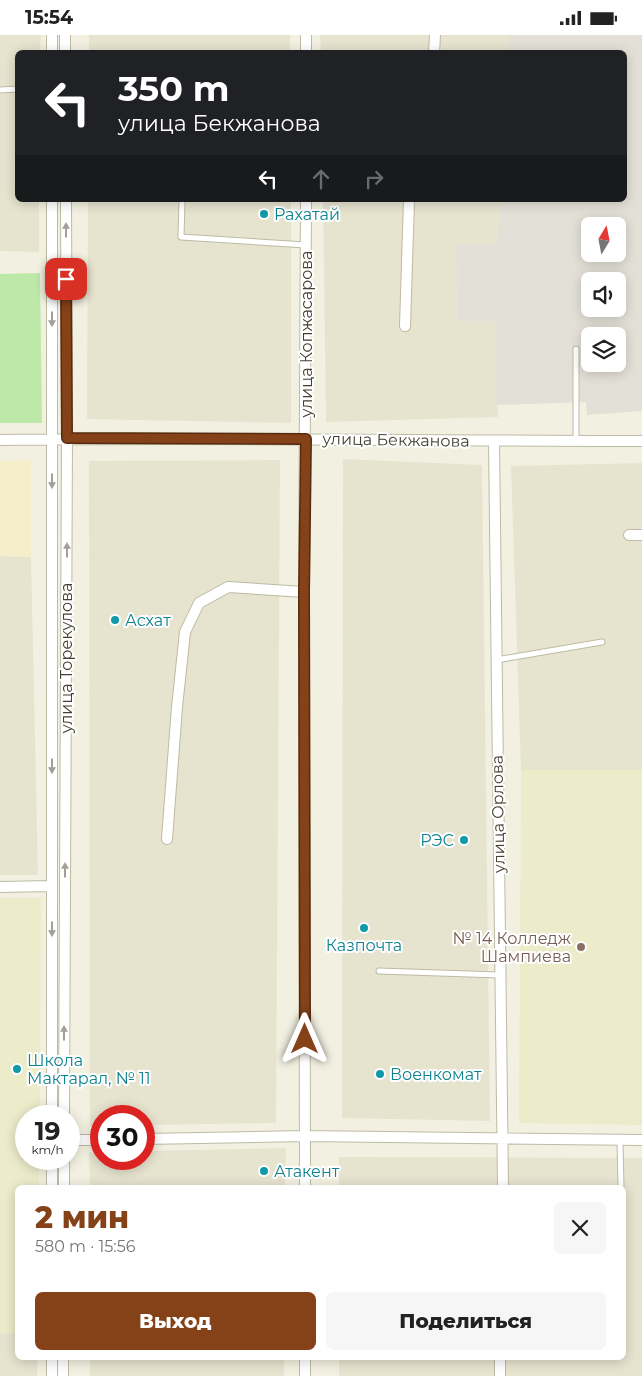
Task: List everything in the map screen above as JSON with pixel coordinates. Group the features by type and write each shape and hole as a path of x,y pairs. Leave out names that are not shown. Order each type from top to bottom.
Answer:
{"street":[{"path":"52,35 52,50"},
{"path":"65,35 65,50"},
{"path":"306,35 306,50"},
{"path":"434,50 435,35"},
{"name":"улица Торекулова","path":"52,202 52,1105"},
{"name":"улица Торекулова","path":"64,1105 67,438 66,202"},
{"name":"улица Копжасарова","path":"305,1185 304,592 306,202"},
{"path":"406,326 409,202"},
{"name":"улица Бекжанова","path":"0,440 67,438 642,441"},
{"name":"улица Орлова","path":"494,441 503,1185"},
{"path":"629,535 642,535"},
{"path":"167,839 185,632 199,603 228,587 304,592"},
{"path":"0,887 52,886"},
{"path":"155,1139 305,1136 642,1141"},
{"path":"52,1170 52,1185"},
{"path":"64,1170 64,1185"},
{"path":"52,1360 52,1376"},
{"path":"63,1360 63,1376"},
{"path":"305,1360 305,1376"},
{"path":"500,1360 500,1376"}],"lane":[{"path":"0,90 15,89"},
{"path":"182,202 181,237 306,245"},
{"path":"576,349 576,441"},
{"path":"496,660 602,642"},
{"path":"379,971 501,975"},
{"path":"620,1140 621,1185"}],"shaded area":[{"path":"0,35 41,35 40,50 15,50 15,202 39,202 39,252 0,251"},
{"path":"89,35 290,35 290,50 89,50"},
{"path":"320,35 509,35 509,50 321,50"},
{"path":"509,35 642,35 642,411 587,415 586,402 497,405 495,321 458,321 457,245 496,245 501,202 627,202 627,50 509,50"},
{"path":"88,202 291,202 291,423 87,419"},
{"path":"323,202 501,202 496,245 457,245 495,321 498,417 326,422"},
{"path":"343,459 482,465 490,1121 342,1118"},
{"path":"31,460 31,557 0,556 0,461"},
{"path":"280,460 276,1123 155,1125 155,1105 90,1105 90,1126 89,461"},
{"path":"642,463 642,770 521,770 511,466"},
{"path":"0,556 31,557 38,875 0,875"},
{"name":"№ 14 Колледж Шампиева","path":"521,770 642,770 642,1125 519,1123"},
{"path":"0,898 41,898 40,1105 15,1105 15,1170 39,1170 39,1185 15,1185 15,1333 0,1333"},
{"path":"286,1148 285,1185 90,1185 89,1152 90,1170 155,1170 155,1151"},
{"path":"339,1157 642,1158 642,1376 339,1376 339,1360 626,1360 626,1185 339,1185"},
{"path":"0,1333 15,1333 15,1360 38,1360 37,1376 0,1376"},
{"path":"90,1360 284,1360 284,1376 90,1376"}],"green space":[{"path":"40,273 42,423 0,423 0,274"}],"place":[{"name":"Рахатай","path":"264,214"},
{"name":"Асхат","path":"115,620"},
{"name":"РЭС","path":"464,840"},
{"name":"Казпочта","path":"364,928"},
{"name":"№ 14 Колледж Шампиева","path":"581,947"},
{"name":"Школа Мактарал, № 11","path":"17,1069"},
{"name":"Военкомат","path":"380,1074"},
{"name":"Атакент","path":"264,1171"}],"route":[{"path":"66,279 67,438 306,439 304,592 305,1039"}]}
